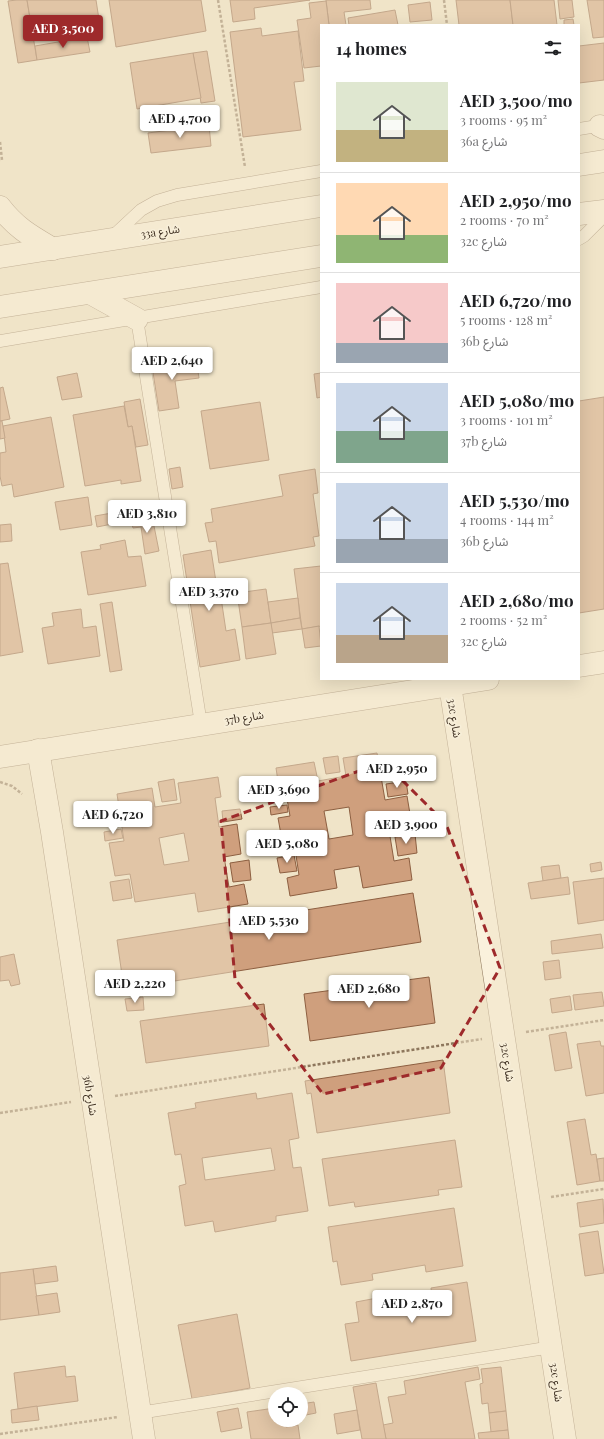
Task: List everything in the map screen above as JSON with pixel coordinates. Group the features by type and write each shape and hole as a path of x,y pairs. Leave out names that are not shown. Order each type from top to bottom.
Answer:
{"street":[{"path":"580,165 604,161"},
{"name":"33a شارع","path":"0,257 320,206"},
{"path":"0,207 21,229 53,249"},
{"path":"580,214 604,211"},
{"path":"0,307 320,256"},
{"path":"90,293 137,319"},
{"path":"580,666 604,662"},
{"name":"37b شارع","path":"0,757 482,680"},
{"name":"32c شارع","path":"450,685 565,1439"},
{"name":"36b شارع","path":"38,750 52,832 144,1439"}],"lane":[{"path":"580,129 603,126"},
{"path":"109,239 141,210 157,201 177,195 320,170"},
{"path":"580,238 604,216"},
{"path":"0,341 320,287"},
{"path":"137,319 201,724"},
{"path":"139,1413 552,1347"}],"path":[{"path":"218,0 247,183"},
{"path":"444,0 447,24"},
{"path":"0,142 2,160 0,160"},
{"path":"0,1113 604,1020"},
{"path":"529,1200 604,1189"},
{"path":"0,1434 139,1413"}],"highlighted area":[{"path":"384,762 446,824 500,968 441,1068 323,1094 235,979 221,821"}],"building":[{"path":"27,0 37,60 18,63 8,1"},
{"path":"27,0 96,0 100,26 33,36"},
{"path":"109,0 201,0 206,31 116,47"},
{"path":"230,0 310,0 254,8 255,19 233,22"},
{"path":"326,0 370,0 371,9 344,12 346,24 329,24"},
{"path":"456,0 510,0 513,24 459,24"},
{"path":"510,0 554,0 557,24 513,24"},
{"path":"558,0 572,0 574,17 560,19"},
{"path":"587,0 604,0 604,37 593,38"},
{"path":"326,1 329,24 320,24 320,66 304,68 297,20 311,18 309,3"},
{"path":"430,2 432,20 410,22 408,5"},
{"path":"395,10 398,24 349,24 348,18"},
{"path":"573,19 574,24 564,24 564,20"},
{"path":"261,28 262,36 298,31 304,81 294,82 301,130 243,137 230,32"},
{"path":"87,37 90,52 37,60 35,46"},
{"path":"604,43 604,80 580,83 580,46"},
{"path":"207,51 215,101 201,103 193,53"},
{"path":"193,53 201,98 137,109 130,63"},
{"path":"209,125 211,146 151,153 148,133"},
{"path":"196,359 199,378 175,381 179,408 159,411 152,366"},
{"path":"77,373 82,397 62,400 57,377"},
{"path":"320,373 320,397 317,398 314,374"},
{"path":"3,387 10,419 0,421 0,388"},
{"path":"604,397 604,609 580,613 580,401"},
{"path":"140,399 148,445 136,447 132,426 128,427 124,402"},
{"path":"260,402 269,460 210,469 201,411"},
{"path":"124,406 128,427 132,426 141,481 121,484 121,480 85,486 73,415"},
{"path":"51,417 64,487 14,497 12,484 2,486 0,476 0,453 6,452 3,426"},
{"path":"0,421 2,421 5,438 0,439"},
{"path":"180,467 183,487 172,489 169,469"},
{"path":"315,469 318,493 313,494 319,536 313,537 315,546 219,563 216,541 209,542 205,523 213,522 211,509 283,496 279,475"},
{"path":"88,497 92,525 60,530 55,502"},
{"path":"151,506 152,516 97,527 95,516"},
{"path":"152,516 159,551 145,554 141,527 133,528 131,520"},
{"path":"11,524 12,541 0,542 0,525"},
{"path":"125,540 128,557 141,556 146,586 88,595 81,552 101,549 100,545"},
{"path":"211,550 216,582 226,580 227,590 220,591 226,631 235,629 240,660 200,667 183,555"},
{"path":"8,563 23,652 0,656 0,564"},
{"path":"320,566 320,626 302,629 294,569"},
{"path":"266,589 271,623 242,627 237,593"},
{"path":"298,598 300,618 271,623 268,602"},
{"path":"112,602 122,670 110,672 100,604"},
{"path":"81,609 83,628 96,626 100,656 48,664 42,628 54,626 52,613"},
{"path":"300,618 302,629 272,633 271,623"},
{"path":"271,623 276,654 246,659 242,627"},
{"path":"319,626 320,646 305,648 302,629"},
{"path":"377,753 385,800 407,796 412,826 389,830 394,861 409,858 412,880 363,888 359,866 334,870 337,888 290,896 287,878 299,875 295,849 284,851 278,818 290,816 285,787 279,788 276,768 314,762 318,781 346,776 343,758","holes":["349,807 353,835 329,839 324,811"]},
{"path":"338,756 340,772 326,774 323,758"},
{"path":"218,777 221,797 215,798 219,827 237,824 241,854 224,857 229,887 244,884 248,904 198,912 195,893 135,902 130,874 115,876 109,843 124,841 117,794 152,788 155,807 181,803 178,783","holes":["184,833 189,861 164,865 159,838"]},
{"path":"174,779 177,800 162,802 158,782"},
{"path":"406,781 408,794 388,797 386,784"},
{"path":"287,805 288,812 271,815 270,807"},
{"path":"240,809 242,819 223,822 222,811"},
{"path":"121,829 123,838 105,841 104,832"},
{"path":"415,834 417,853 398,856 395,837"},
{"path":"294,855 297,871 280,873 277,858"},
{"path":"249,860 251,880 233,882 230,863"},
{"path":"601,862 602,870 591,872 590,864"},
{"path":"559,865 561,878 543,881 541,867"},
{"path":"568,877 570,894 531,899 528,883"},
{"path":"604,878 604,920 578,924 573,882"},
{"path":"129,879 132,898 113,901 110,882"},
{"path":"413,893 421,942 124,989 117,940"},
{"path":"601,934 603,948 552,954 551,941"},
{"path":"14,954 20,984 11,986 9,980 0,981 0,957"},
{"path":"559,960 561,978 545,980 543,962"},
{"path":"429,977 435,1023 310,1041 304,994"},
{"path":"602,992 604,1006 575,1010 573,995"},
{"path":"570,996 572,1010 552,1013 550,999"},
{"path":"143,997 144,1010 127,1011 125,999"},
{"path":"264,1004 269,1046 146,1063 140,1021"},
{"path":"566,1032 572,1068 555,1071 549,1035"},
{"path":"600,1041 601,1046 604,1046 604,1093 586,1096 577,1044"},
{"path":"443,1060 450,1113 317,1133 311,1093 307,1094 305,1081"},
{"path":"256,1093 257,1099 292,1093 299,1138 289,1140 293,1168 301,1167 308,1211 276,1216 276,1221 215,1232 213,1221 185,1226 179,1186 186,1184 181,1154 175,1155 168,1113 196,1108 195,1103","holes":["271,1148 275,1170 205,1180 202,1158"]},
{"path":"585,1119 591,1155 596,1154 600,1181 577,1185 567,1122"},
{"path":"455,1140 462,1187 438,1190 439,1195 355,1207 354,1202 329,1206 322,1159"},
{"path":"604,1158 604,1181 600,1181 597,1159"},
{"path":"603,1199 604,1223 580,1227 577,1203"},
{"path":"454,1208 463,1266 426,1272 425,1265 372,1274 373,1280 341,1285 337,1261 333,1262 328,1227"},
{"path":"598,1231 604,1273 585,1276 579,1234"},
{"path":"56,1266 58,1281 35,1284 33,1269"},
{"path":"33,1269 39,1315 0,1320 0,1273"},
{"path":"467,1282 476,1341 351,1361 345,1324 359,1322 356,1302 377,1298 378,1306 432,1297 431,1288"},
{"path":"57,1293 60,1312 39,1315 36,1296"},
{"path":"237,1314 250,1388 192,1399 178,1325"},
{"path":"65,1366 66,1377 75,1376 78,1401 18,1409 14,1373"},
{"path":"478,1367 480,1379 465,1382 475,1439 386,1439 383,1425 393,1423 388,1397 406,1394 404,1381"},
{"path":"501,1367 506,1411 489,1413 488,1403 482,1404 480,1384 483,1383 481,1369"},
{"path":"376,1383 386,1439 362,1439 353,1387"},
{"path":"314,1402 316,1413 308,1415 308,1403"},
{"path":"37,1406 39,1420 12,1423 11,1410"},
{"path":"238,1408 242,1428 221,1432 217,1412"},
{"path":"268,1409 268,1427 298,1427 300,1439 251,1439 247,1412"},
{"path":"357,1410 360,1430 337,1434 334,1414"},
{"path":"506,1411 508,1430 491,1432 489,1413"},
{"path":"508,1430 509,1439 479,1439 478,1433"}]}
